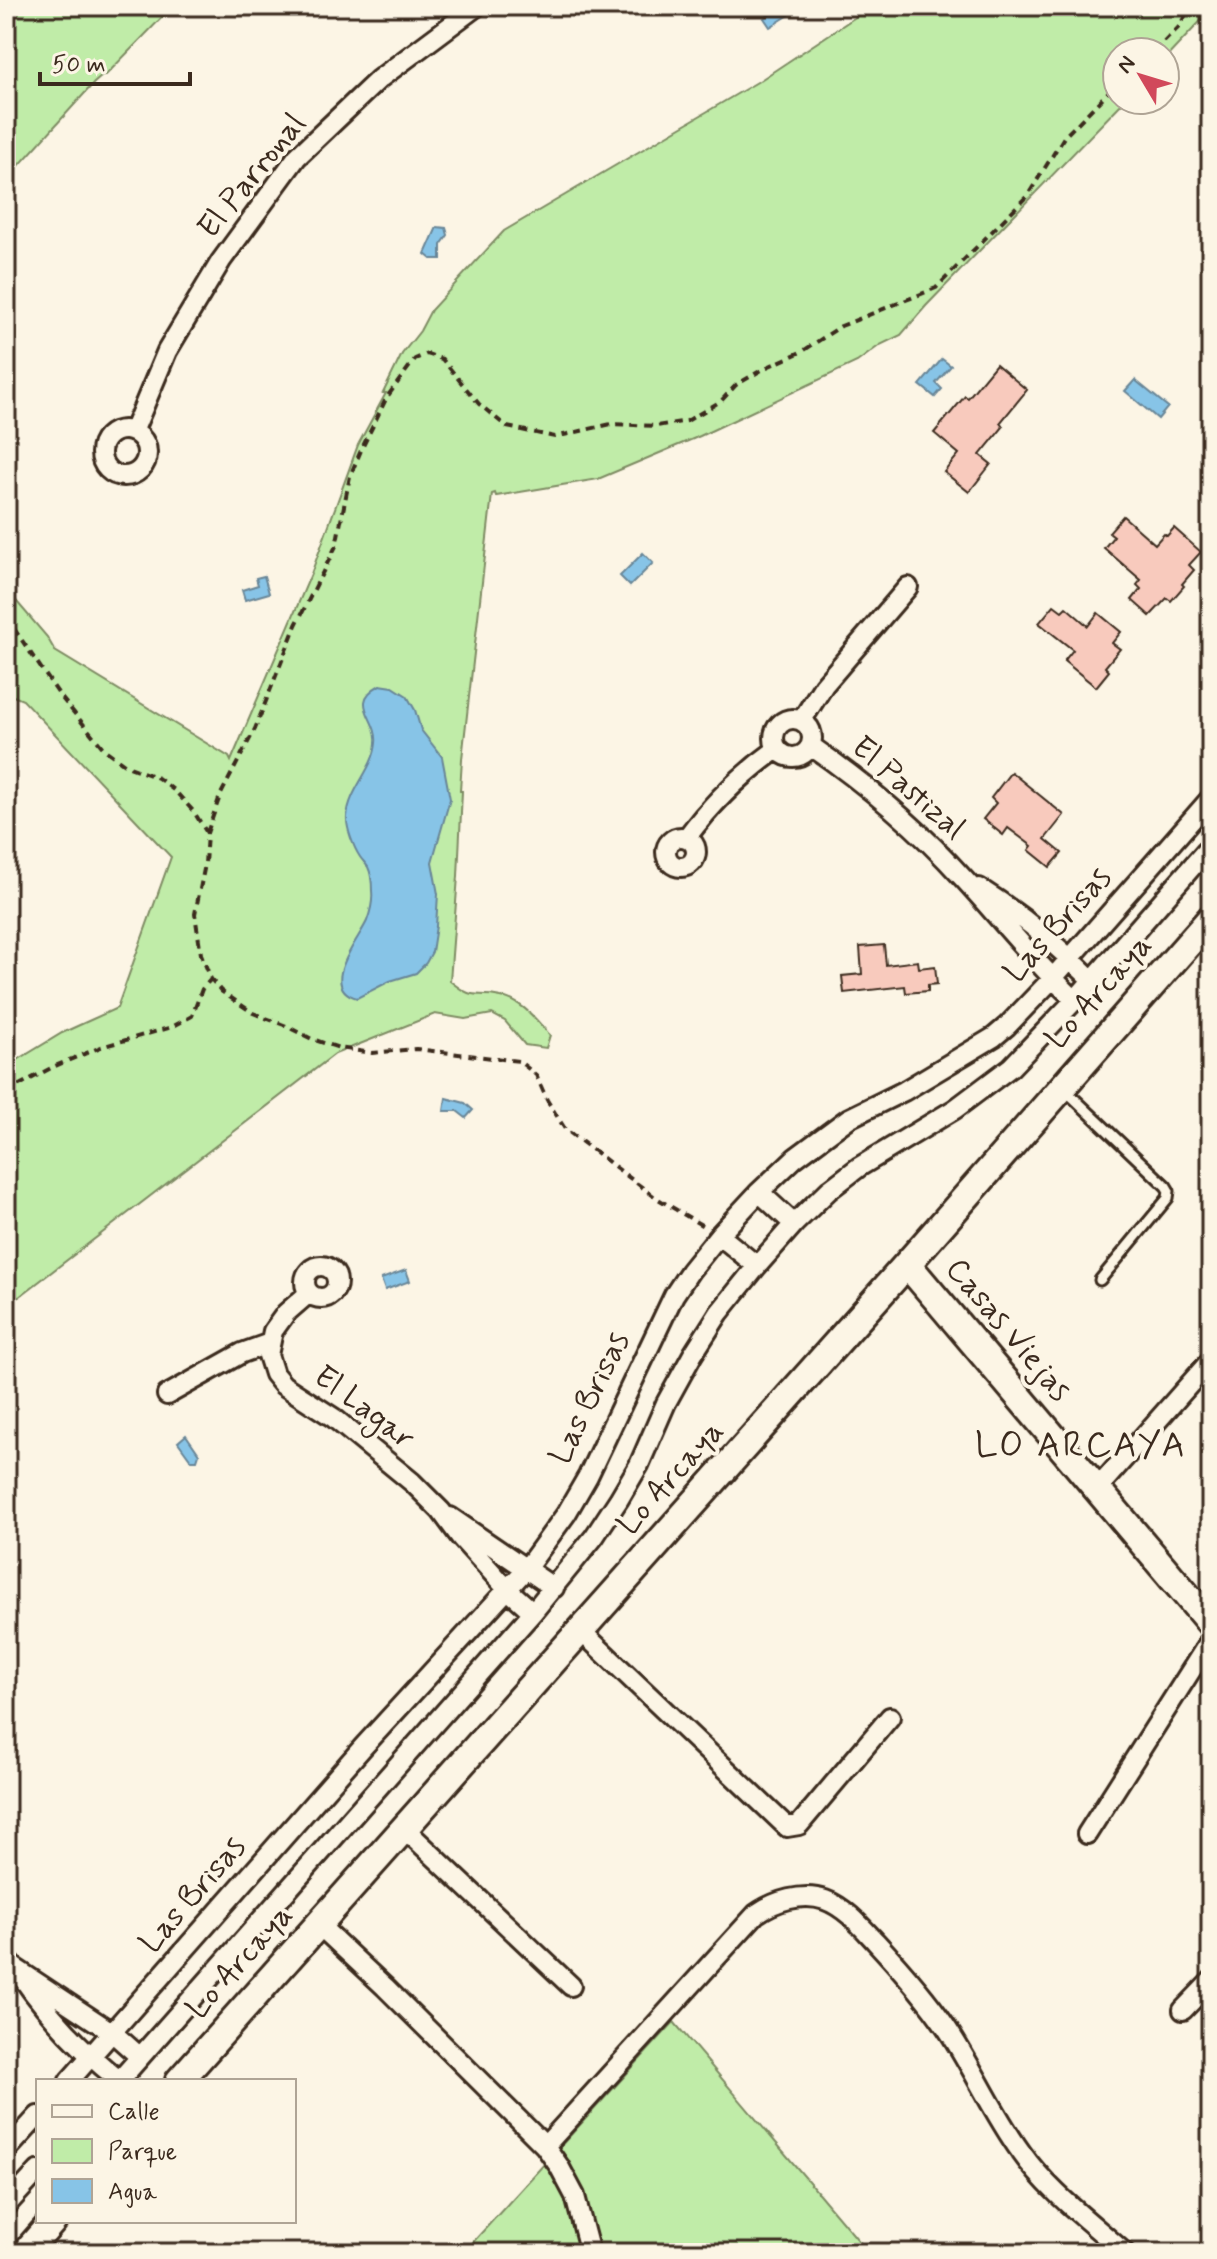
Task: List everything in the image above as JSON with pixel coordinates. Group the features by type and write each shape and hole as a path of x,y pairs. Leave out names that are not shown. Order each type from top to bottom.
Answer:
{"street":[{"name":"El Parronal","path":"133,432 167,351 213,274 297,157 379,79 477,6"},
{"path":"802,720 824,685 908,587"},
{"path":"789,719 807,723 813,734 811,746 803,755 792,757 781,753 774,737 778,725 789,719"},
{"name":"El Pastizal","path":"811,746 856,777 963,877"},
{"path":"687,837 744,773 777,749"},
{"name":"Las Brisas","path":"71,2079 260,1863 526,1569 566,1514 588,1476 674,1295 719,1235 795,1158 849,1118 904,1091 994,1037 1052,979 1211,798"},
{"name":"Las Brisas","path":"122,2079 554,1588 619,1499 639,1465 666,1403 719,1313 794,1224 859,1167 955,1109 1011,1067 1075,1000 1211,845"},
{"path":"963,877 998,900 1070,958 1091,979"},
{"path":"963,877 1052,979 1075,1000"},
{"name":"Lo Arcaya","path":"181,2079 1211,918"},
{"path":"759,1192 794,1224"},
{"path":"719,1235 757,1266"},
{"name":"Casas Viejas","path":"907,1264 1211,1624"},
{"path":"167,1395 242,1353 270,1343 279,1321 309,1293"},
{"name":"El Lagar","path":"270,1343 269,1365 278,1380 369,1445 441,1511"},
{"path":"1097,1489 1211,1360"},
{"path":"441,1511 554,1588"},
{"path":"441,1511 507,1589 533,1612"},
{"path":"581,1631 787,1827 799,1825 890,1717"},
{"path":"1087,1834 1211,1639"},
{"path":"405,1829 571,1986"},
{"path":"545,2146 756,1914 775,1903 820,1898 840,1908 908,1976 954,2039 1022,2154 1060,2196 1125,2253"},
{"path":"319,1925 545,2146 575,2196 590,2253"},
{"path":"11,1964 113,2033 140,2057"},
{"path":"11,1964 41,2004 90,2058 117,2079"},
{"path":"1183,2010 1211,1981"},
{"path":"6,2151 36,2118"},
{"path":"6,2206 36,2173"},
{"path":"25,2253 51,2223"}],"lane":[{"path":"1061,1086 1169,1191 1168,1198 1100,1280"}],"path":[{"path":"1170,36 1194,6"},
{"path":"719,1235 655,1197 565,1129 536,1075 519,1061 416,1049 372,1053 339,1048 253,1013 221,991 211,979 201,954 195,914 205,864 207,833 220,796 255,729 296,625 336,546 350,476 362,448 387,397 415,359 427,354 442,359 492,417 507,427 531,433 555,437 611,424 656,426 687,421 721,401 736,385 803,351 841,326 936,288 1028,195 1064,137 1101,99"},
{"path":"6,617 60,696 105,750 127,766 158,778 176,792 207,833"},
{"path":"6,1092 55,1066 101,1047 172,1027 192,1016 202,989 211,979"}],"green space":[{"path":"6,6 173,6 105,76 94,83 6,180"},
{"path":"872,6 1211,6 1211,10 1181,42 1181,36 1101,36 1101,116 1110,116 901,335 880,345 857,362 700,436 598,479 496,496 492,494 462,759 450,981 470,994 509,999 522,1007 550,1035 546,1048 525,1045 505,1021 492,1014 465,1019 435,1014 335,1054 6,1307 6,1067 62,1033 117,1008 171,857 23,700 6,693 6,589 47,637 55,651 231,761 311,574 358,445 386,393 383,393 402,354 431,310 504,231 759,81"},
{"path":"674,2022 869,2253 463,2253"}],"water":[{"path":"784,6 790,6 794,12 770,27 764,18"},
{"path":"437,227 446,228 448,235 441,245 441,259 431,259 425,254"},
{"path":"942,359 951,366 936,383 942,389 935,397 920,385"},
{"path":"1135,380 1168,407 1158,419 1125,391"},
{"path":"643,553 653,563 630,586 620,576"},
{"path":"264,576 269,593 245,600 242,590 258,585 256,578"},
{"path":"380,685 393,687 407,696 421,730 442,757 450,799 432,862 438,894 432,952 416,973 390,981 357,998 346,992 341,984 341,974 367,921 372,885 368,867 351,838 347,817 352,797 371,762 376,743 376,734 365,705 366,698"},
{"path":"446,1098 465,1103 473,1110 466,1118 457,1111 444,1111"},
{"path":"406,1270 410,1281 385,1290 381,1279"},
{"path":"186,1435 199,1454 197,1460 191,1460 178,1442"}],"building":[{"path":"996,364 1027,390 1000,423 1003,427 980,455 991,464 969,492 944,472 959,454 934,433"},
{"path":"1123,516 1155,544 1174,528 1201,552 1189,565 1194,570 1182,584 1184,586 1171,601 1167,598 1150,616 1132,600 1141,589 1137,585 1141,580 1104,548 1114,536 1109,532"},
{"path":"1054,605 1062,611 1066,607 1088,626 1098,613 1121,632 1112,643 1120,649 1105,667 1109,671 1096,687 1064,661 1073,650 1039,623"},
{"path":"1011,772 1064,815 1045,839 1062,853 1050,867 1029,850 1032,846 1008,828 1003,835 983,819 996,803 991,798"},
{"path":"884,945 886,965 918,961 919,968 935,966 937,984 928,985 928,991 906,993 905,986 844,993 842,976 862,974 860,947"}],"district":[{"name":"LO ARCAYA","path":"1081,1446"}]}
